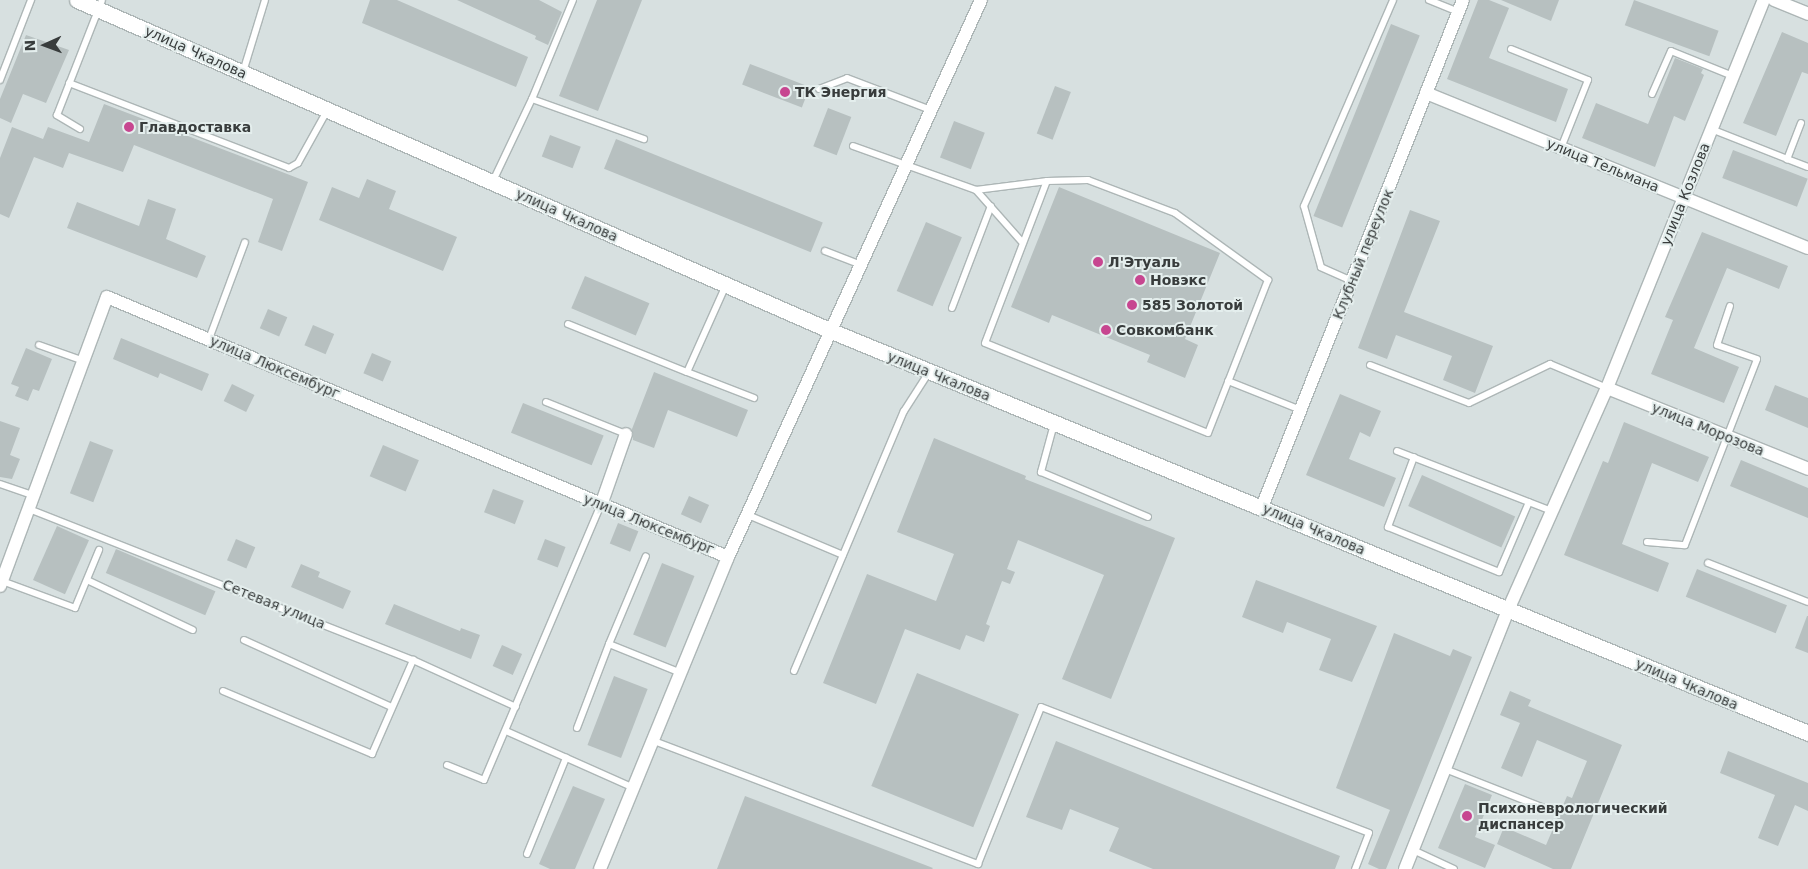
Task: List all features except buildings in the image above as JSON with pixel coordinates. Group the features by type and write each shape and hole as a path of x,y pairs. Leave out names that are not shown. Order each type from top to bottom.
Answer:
{"street":[{"name":"улица Чкалова","path":"77,0 100,5 243,73 928,372 1262,507 1808,733"},
{"name":"улица Люксембург","path":"600,869 728,557 829,330 981,0"},
{"name":"Клубный переулок","path":"1262,507 1463,0"},
{"name":"улица Козлова","path":"1413,850 1508,610 1607,388 1682,198 1764,0"},
{"path":"1774,0 1808,14"},
{"name":"улица Тельмана","path":"1426,93 1808,248"},
{"name":"улица Люксембург","path":"1,584 108,296 728,557"},
{"name":"улица Морозова","path":"1607,388 1808,469"},
{"path":"602,505 626,434"},
{"path":"1405,869 1413,850"}],"lane":[{"path":"0,80 31,0"},
{"path":"243,73 265,0"},
{"path":"493,182 532,99 573,0"},
{"path":"1352,281 1321,267 1304,206 1393,0"},
{"path":"1429,0 1458,12"},
{"path":"80,129 57,115 100,5"},
{"path":"1512,49 1588,80 1561,148"},
{"path":"1652,94 1671,51 1733,76"},
{"path":"819,89 847,78 930,110"},
{"path":"69,83 290,168 298,163 327,110"},
{"path":"532,99 644,139"},
{"path":"1787,159 1801,123"},
{"path":"1711,129 1808,167"},
{"path":"853,146 904,166 976,190 1048,181 1088,180 1175,213 1268,280 1208,433 985,342 1022,242 1048,181"},
{"path":"976,190 1022,242"},
{"path":"952,308 991,206"},
{"path":"209,339 245,242"},
{"path":"825,251 859,264"},
{"path":"687,372 726,285"},
{"path":"1647,542 1685,545 1757,359 1717,345 1730,306"},
{"path":"568,324 754,398"},
{"path":"39,344 84,361"},
{"path":"1370,365 1469,403 1550,364 1607,388"},
{"path":"794,671 904,411 928,372"},
{"path":"1228,381 1301,410"},
{"path":"546,402 626,434"},
{"path":"1055,423 1040,472 1148,517"},
{"path":"1397,451 1552,511"},
{"path":"1414,457 1388,527 1499,572 1529,502"},
{"path":"0,484 34,496"},
{"path":"447,765 484,780 602,505"},
{"name":"Сетевая улица","path":"29,508 413,660 516,707"},
{"path":"748,515 842,555"},
{"path":"1,584 75,608 99,550"},
{"path":"577,728 609,644 646,556"},
{"path":"1708,563 1808,602"},
{"path":"87,580 193,630"},
{"path":"244,640 392,707"},
{"path":"609,644 681,673"},
{"path":"223,691 372,754 413,660"},
{"path":"654,741 978,864 1041,707 1369,833 1355,869"},
{"path":"506,731 634,788"},
{"path":"527,854 566,758"},
{"path":"1445,769 1544,808"},
{"path":"1413,850 1454,869"}],"place":[{"name":"ТК Энергия","path":"785,92"},
{"name":"Главдоставка","path":"129,127"},
{"name":"Л'Этуаль","path":"1098,262"},
{"name":"Новэкс","path":"1140,280"},
{"name":"585 Золотой","path":"1132,305"},
{"name":"Совкомбанк","path":"1106,330"},
{"name":"Психоневрологический диспансер","path":"1467,816"}]}
